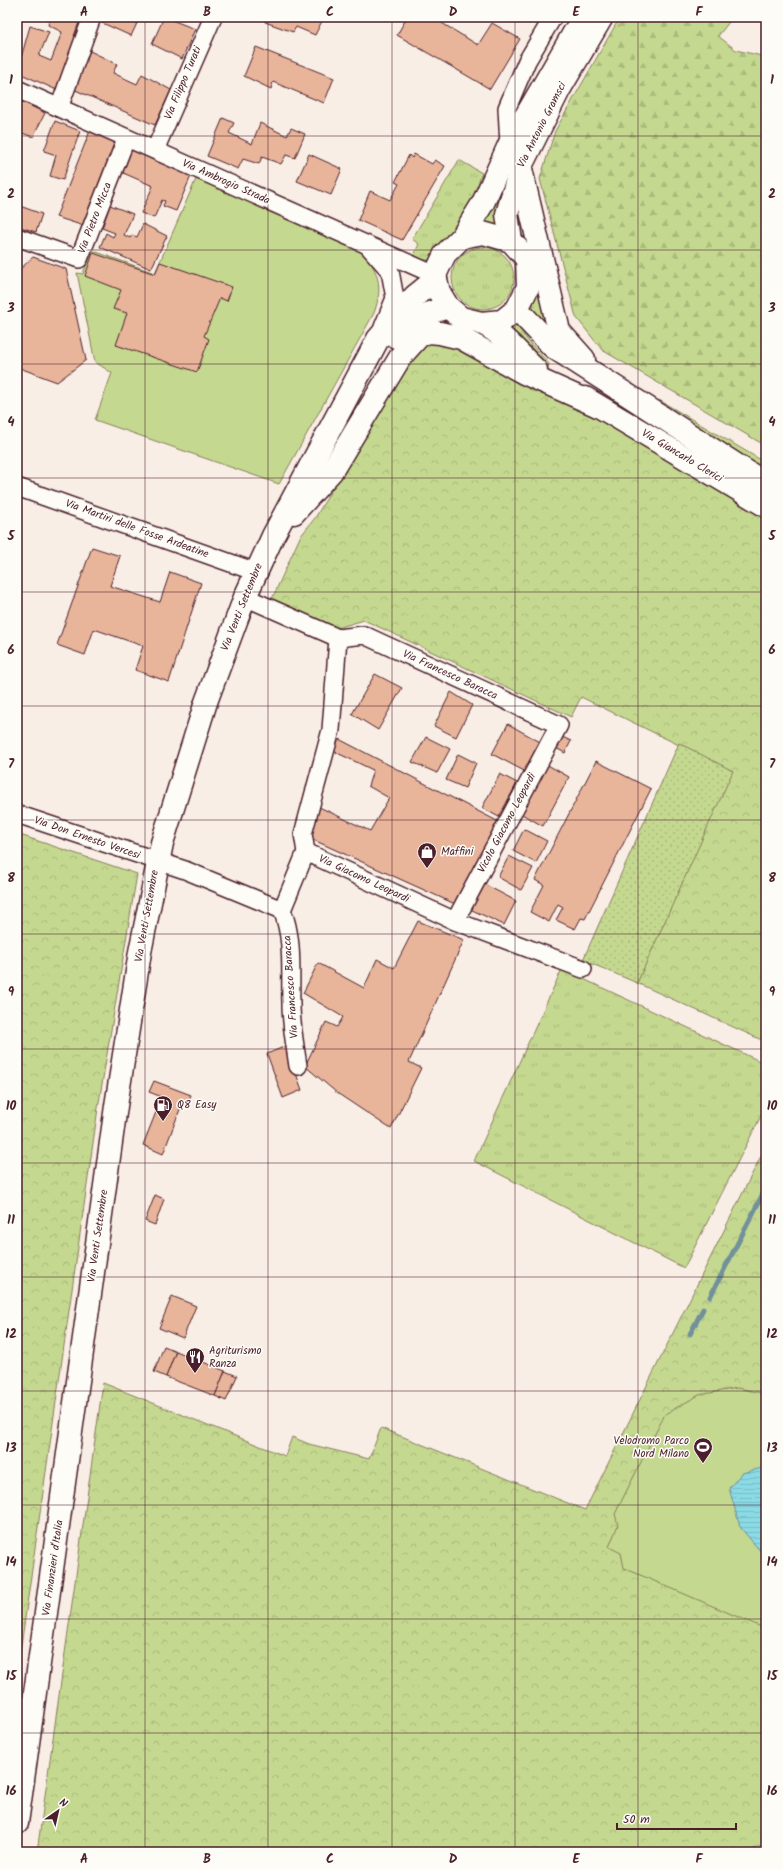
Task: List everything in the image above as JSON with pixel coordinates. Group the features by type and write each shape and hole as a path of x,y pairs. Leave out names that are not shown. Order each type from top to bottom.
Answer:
{"street":[{"path":"59,108 92,17"},
{"name":"Via Filippo Turati","path":"155,150 213,17"},
{"name":"Via Antonio Gramsci","path":"509,145 507,108 527,61 553,17"},
{"name":"Via Antonio Gramsci","path":"462,237 478,213 509,145 583,17"},
{"name":"Via Antonio Gramsci","path":"511,241 507,214 520,166 559,90 602,17"},
{"name":"Via Ambrogio Strada","path":"17,89 367,244 435,277"},
{"name":"Via Pietro Micca","path":"17,237 79,260 126,138"},
{"name":"Via Giancarlo Clerici","path":"520,166 559,331 602,379"},
{"path":"483,233 511,241 527,259 528,287 517,309 502,320 481,323 461,318 448,307 439,292 435,277 445,254 462,237 483,233"},
{"path":"367,244 390,271 395,298 378,339"},
{"name":"Via Venti Settembre","path":"87,1313 122,1067 141,945 157,862 170,812 206,702 245,597 256,572 273,536 352,387 378,339 415,296 435,277"},
{"name":"Via Venti Settembre","path":"352,387 392,341 417,317 448,307"},
{"name":"Via Giancarlo Clerici","path":"517,309 553,347 766,484"},
{"name":"Via Giancarlo Clerici","path":"481,323 492,328 537,371 766,506"},
{"name":"Via Giancarlo Clerici","path":"429,332 440,332 461,338 524,373 598,406"},
{"name":"Via Venti Settembre","path":"273,536 331,472 401,356 420,335 429,332"},
{"name":"Via Martiri delle Fosse Ardeatine","path":"17,487 256,572"},
{"path":"245,597 338,638 331,730 303,834 306,852"},
{"name":"Via Francesco Baracca","path":"338,638 364,635 559,726"},
{"name":"Vicolo Giacomo Leopardi","path":"455,921 559,726"},
{"name":"Via Don Ernesto Vercesi","path":"17,814 157,862"},
{"name":"Via Giacomo Leopardi","path":"282,910 306,852 455,921 583,969"},
{"path":"157,862 185,870 282,910"},
{"name":"Via Francesco Baracca","path":"282,910 286,920 291,956 291,1005 298,1066"},
{"name":"Via Finanzieri d'Italia","path":"17,1823 87,1313"}],"green space":[{"path":"620,17 733,17 718,36 736,50 766,57 766,446 602,350 576,317 540,179 555,131"},
{"path":"459,160 482,173 465,220 441,242 429,260 423,260 414,255 419,244 412,239"},
{"path":"501,175 507,178 503,228 483,222"},
{"path":"196,179 361,249 372,264 378,279 379,294 374,313 279,484 95,420 112,373 95,362 77,273 83,274 91,250 155,273"},
{"path":"477,247 489,247 505,256 512,266 514,278 512,290 505,300 489,309 477,309 466,304 457,295 452,284 452,272 457,261 466,252"},
{"path":"538,289 555,334 533,310 533,304"},
{"path":"515,323 530,343 549,364 548,368 544,368 505,329"},
{"path":"438,338 599,414 766,513 766,1042 637,983 732,771 581,697 571,717 364,620 337,628 272,599 300,537 315,518 414,350"},
{"path":"659,400 766,463 766,480 657,403"},
{"path":"679,743 733,771 637,983 583,960"},
{"path":"17,834 137,874 98,1108 17,1674"},
{"path":"562,969 766,1064 766,1106 684,1268 474,1161"},
{"path":"766,1146 766,1852 763,1852 759,1846 751,1852 37,1852 103,1383 285,1456 292,1437 309,1444 369,1459 381,1428 585,1510"},
{"name":"Velodromo Parco Nord Milano","path":"737,1388 766,1394 766,1629 624,1568 621,1553 609,1547 618,1525 615,1514 665,1414 699,1395"}],"water":[{"path":"766,1467 766,1558 740,1527 729,1488 742,1473"}],"building":[{"path":"50,17 81,17 74,36 81,37 61,92 17,72 30,26 49,32 39,56 51,61 62,32 48,25"},
{"path":"99,17 140,17 131,36 98,21"},
{"path":"164,17 195,29 182,59 152,44"},
{"path":"267,17 324,17 315,35 296,27 293,32 265,22"},
{"path":"407,17 432,17 478,45 492,23 520,39 490,89 397,35"},
{"path":"256,47 334,78 324,103 273,82 271,89 244,76"},
{"path":"90,51 117,64 113,73 137,84 142,74 171,90 155,125 73,89"},
{"path":"17,99 45,113 33,137 17,131"},
{"path":"223,118 234,123 229,133 252,144 260,123 287,136 291,128 305,134 295,158 286,155 281,164 262,157 259,164 243,159 238,169 207,156"},
{"path":"55,121 80,131 63,180 50,176 56,155 44,151"},
{"path":"90,131 116,141 84,226 56,217"},
{"path":"129,149 191,176 176,211 163,206 165,201 162,200 154,218 141,213 153,186 121,172"},
{"path":"309,154 342,169 331,195 297,181"},
{"path":"414,154 432,164 435,160 445,166 402,240 358,220 370,191 390,200 399,184 395,182 409,155 412,158"},
{"path":"17,205 42,214 36,232 17,226"},
{"path":"110,205 133,214 124,235 130,238 132,235 137,237 143,224 167,236 151,269 100,247 106,233 113,237 115,233 102,228"},
{"path":"93,253 155,274 160,262 232,287 227,301 220,298 204,336 209,339 197,372 116,345 127,313 113,309 121,290 85,276"},
{"path":"33,257 66,269 86,360 57,382 17,367 17,272"},
{"path":"92,547 120,556 110,586 160,602 170,572 201,583 169,682 135,670 143,646 94,629 85,655 57,645"},
{"path":"375,674 402,688 378,730 352,714"},
{"path":"451,692 472,705 456,737 434,726"},
{"path":"508,724 542,743 526,772 492,754"},
{"path":"560,736 571,741 565,753 554,747"},
{"path":"335,737 499,822 455,904 307,837 317,806 370,831 389,798 368,786 373,770 331,750"},
{"path":"426,737 450,749 437,773 412,762"},
{"path":"458,754 476,763 465,788 446,780"},
{"path":"596,761 651,789 585,919 581,918 575,929 556,920 563,907 558,904 549,922 530,912 544,885 535,880"},
{"path":"544,763 569,777 543,826 518,812"},
{"path":"500,774 517,783 499,817 482,808"},
{"path":"524,829 547,841 536,863 513,851"},
{"path":"509,856 533,868 521,890 498,877"},
{"path":"482,883 516,901 504,925 470,909"},
{"path":"418,921 464,940 409,1062 421,1068 391,1129 337,1093 305,1066 326,1022 337,1027 343,1017 303,993 318,963 364,988 377,959 394,968"},
{"path":"286,1046 302,1090 283,1098 267,1054"},
{"path":"154,1081 191,1095 186,1106 182,1104 163,1154 143,1145 162,1097 149,1092"},
{"path":"155,1195 164,1199 155,1225 145,1221"},
{"path":"172,1296 196,1306 183,1338 159,1328"},
{"path":"164,1346 176,1351 166,1377 154,1372"},
{"name":"Agriturismo Ranza","path":"176,1351 225,1371 215,1396 166,1377"},
{"path":"225,1371 237,1376 226,1401 215,1396"}],"waterway":[{"path":"710,1297 766,1188"},
{"path":"690,1334 703,1309"}],"place":[{"name":"Maffini","path":"427,869"},
{"name":"Q8 Easy","path":"163,1122"},
{"name":"Agriturismo Ranza","path":"195,1374"},
{"name":"Velodromo Parco Nord Milano","path":"703,1464"}]}
